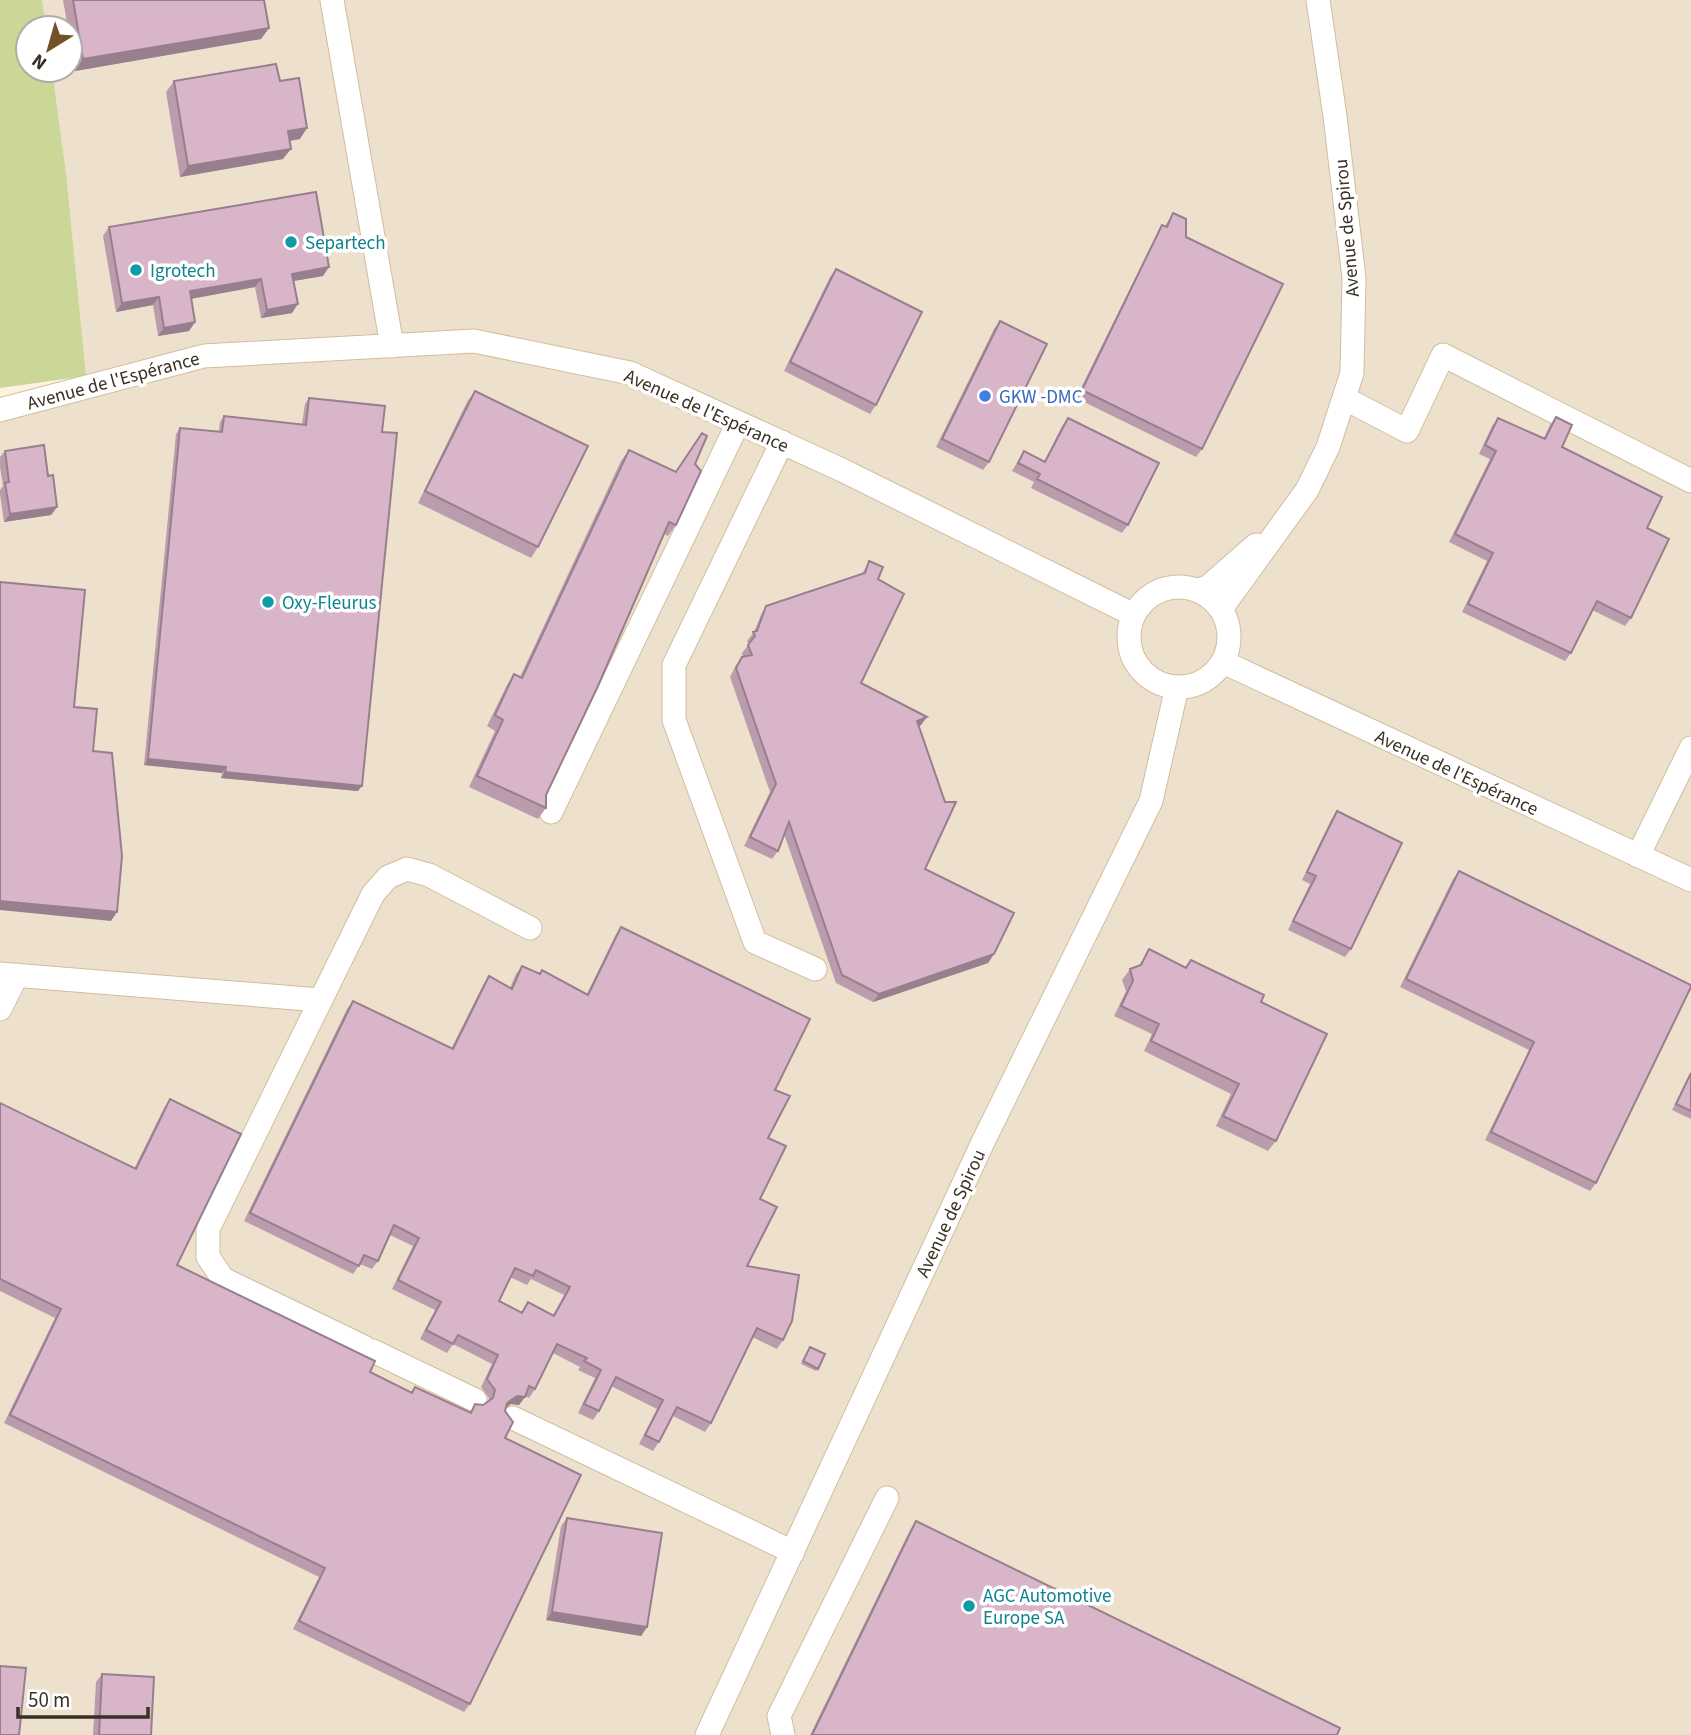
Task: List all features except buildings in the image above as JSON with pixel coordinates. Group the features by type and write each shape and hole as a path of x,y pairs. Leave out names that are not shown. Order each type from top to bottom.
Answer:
{"street":[{"path":"332,0 392,346"},
{"name":"Avenue de Spirou","path":"1221,609 1307,490 1328,447 1352,373 1354,278 1318,0"},
{"name":"Avenue de l'Espérance","path":"0,410 204,356 474,341 630,373 782,442 1134,615"},
{"path":"1344,398 1407,431 1443,355 1691,481"},
{"path":"551,812 738,423"},
{"path":"782,442 674,665 674,719 755,942 815,969"},
{"name":"Avenue de Spirou","path":"1198,590 1208,587 1251,548 1275,531"},
{"path":"1168,587 1198,590 1211,598 1221,609 1230,636 1228,650 1223,662 1203,681 1177,687 1161,684 1136,663 1129,639 1134,615 1142,602 1168,587"},
{"name":"Avenue de l'Espérance","path":"1223,662 1691,880"},
{"name":"Avenue de Spirou","path":"707,1735 983,1142 1150,801 1177,687"},
{"path":"1638,856 1686,771 1691,748"},
{"path":"475,1400 223,1279 208,1257 208,1230 373,894 388,877 407,869 429,875 530,928"},
{"path":"0,1009 8,974 320,1000"},
{"path":"513,1418 793,1552"},
{"path":"783,1735 779,1716 887,1498"}],"shaded area":[{"path":"42,0 1691,0 1691,1735 0,1735 0,423 86,375 52,84 84,84 84,14 44,14"}],"green space":[{"path":"0,0 42,0 44,14 14,14 14,84 54,84 66,174 86,376 0,388"}],"place":[{"name":"Separtech","path":"291,242"},
{"name":"Igrotech","path":"136,270"},
{"name":"GKW -DMC","path":"985,396"},
{"name":"Oxy-Fleurus","path":"268,602"},
{"name":"AGC Automotive Europe SA","path":"969,1606"}]}
